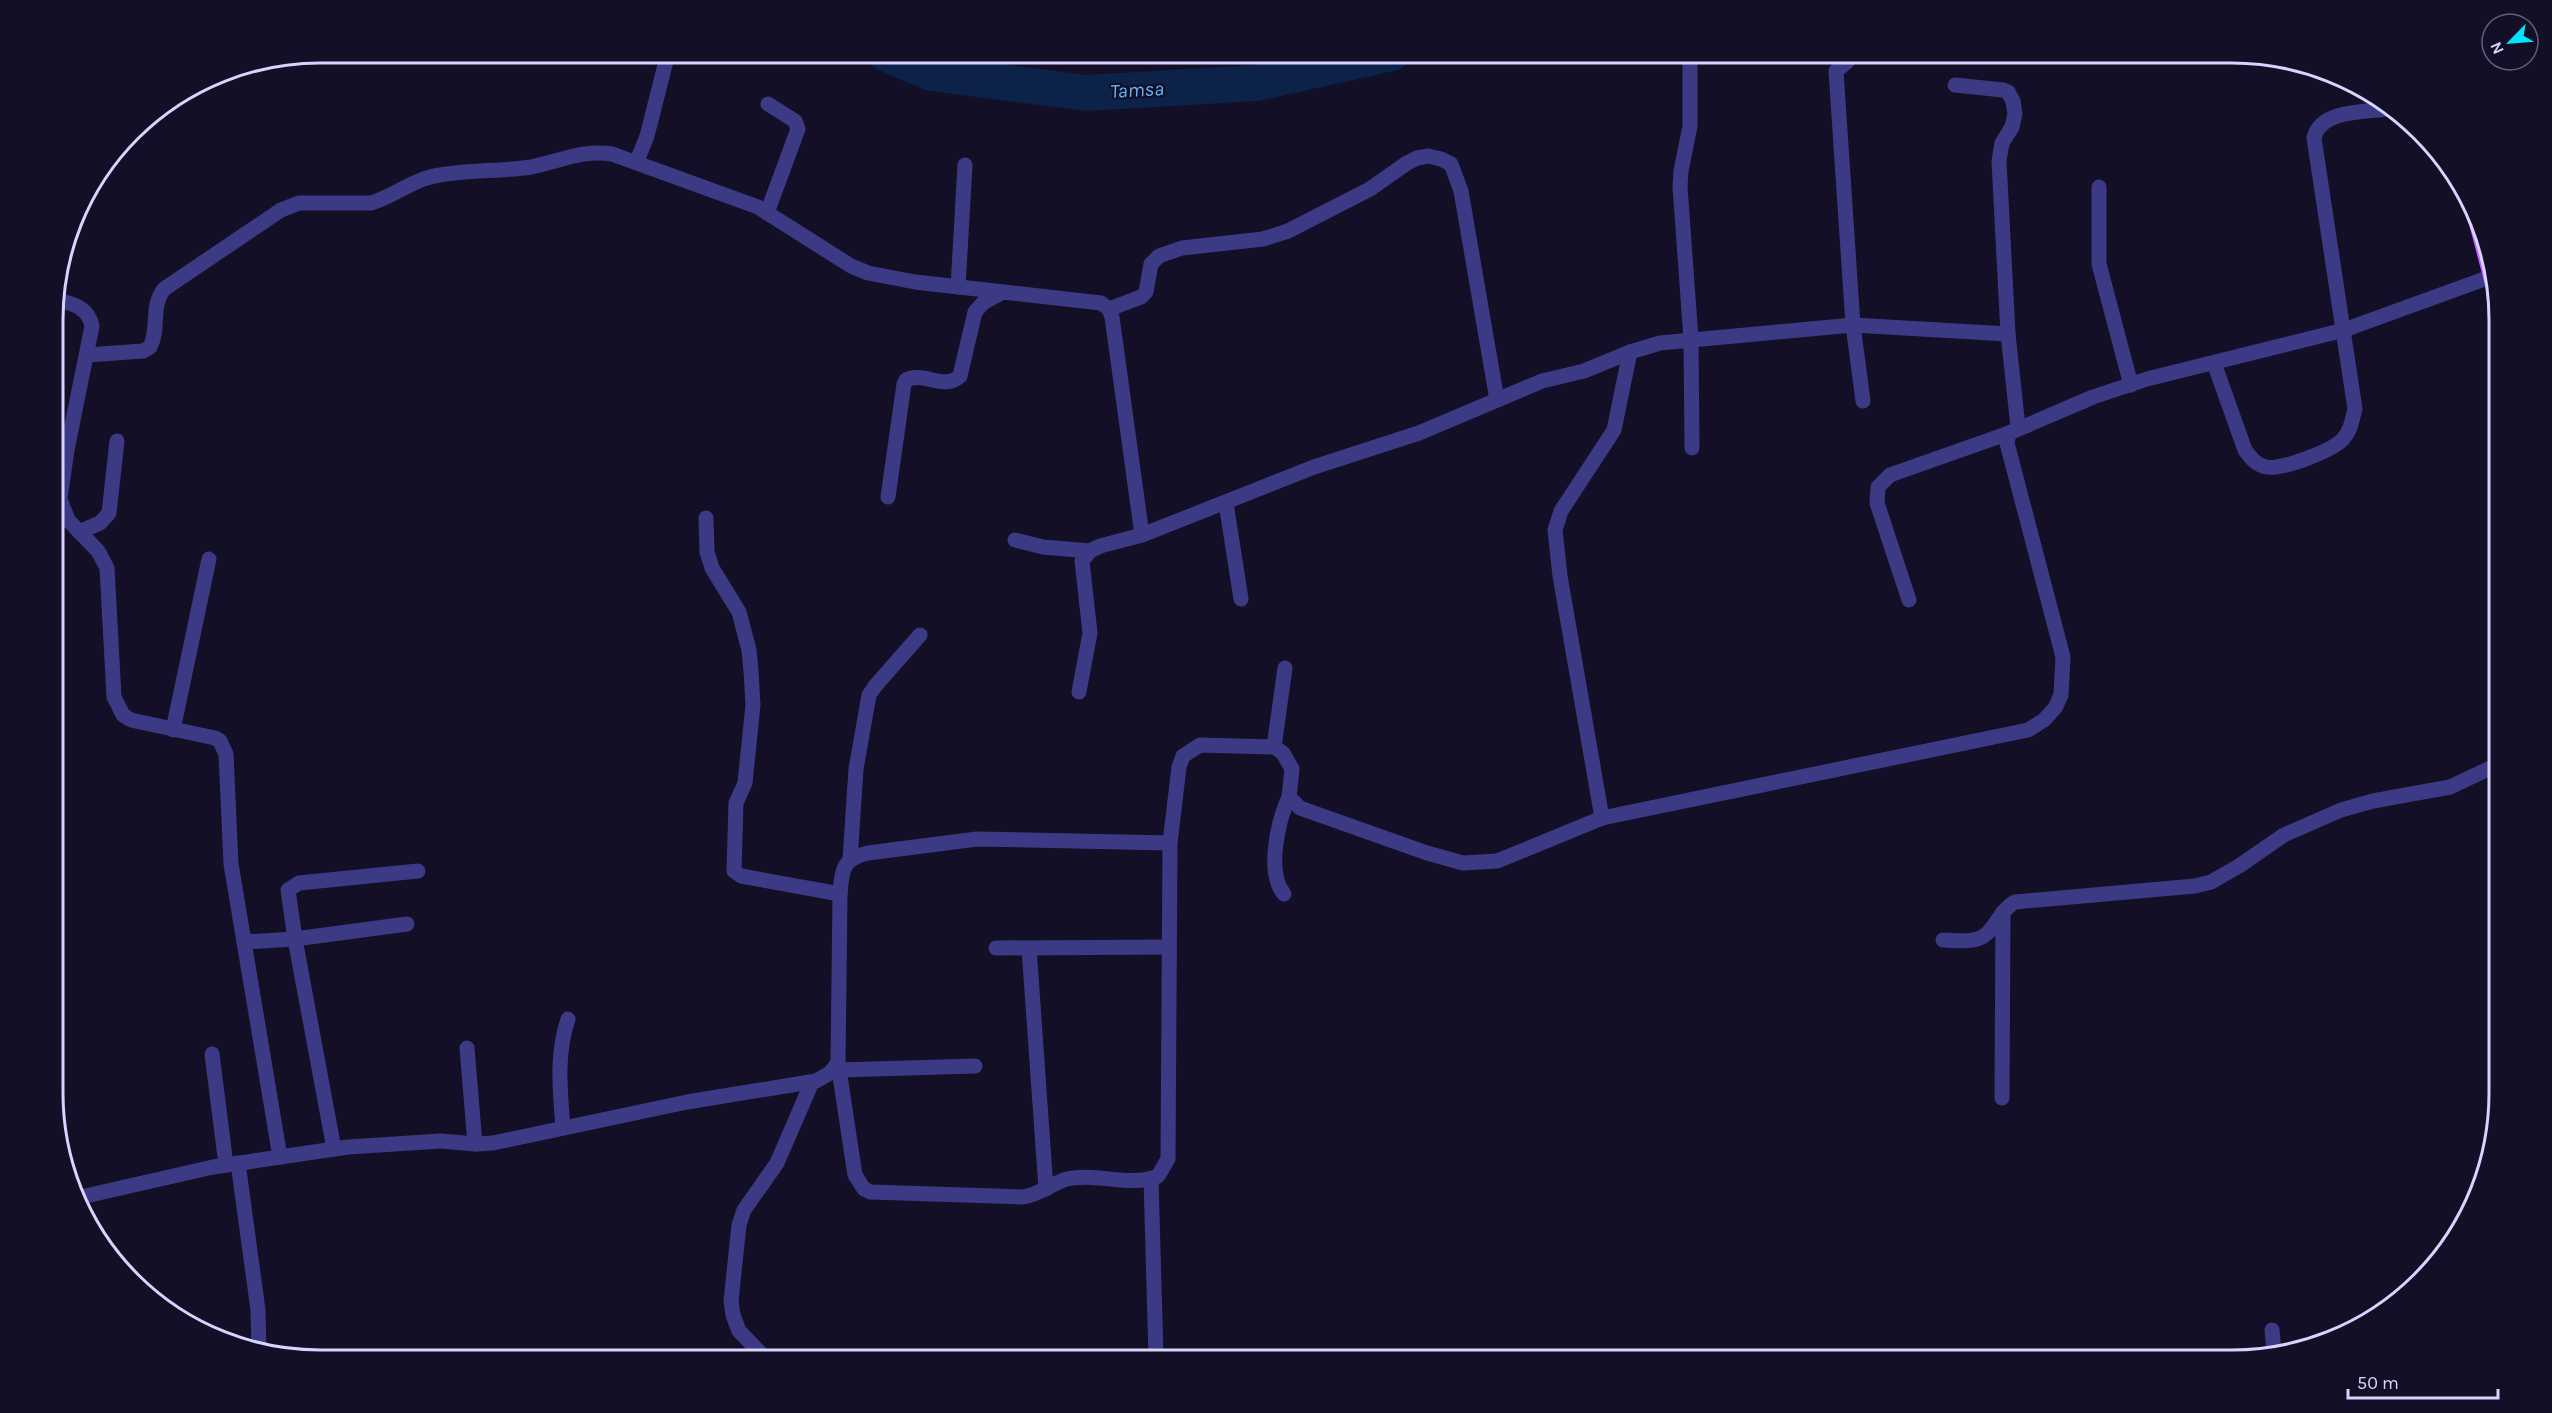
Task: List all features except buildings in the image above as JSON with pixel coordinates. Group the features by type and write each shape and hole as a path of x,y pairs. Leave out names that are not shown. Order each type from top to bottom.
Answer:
{"street":[{"path":"637,161 647,136 665,63"},
{"path":"1690,63 1690,126 1680,187 1691,339 1692,448"},
{"path":"1846,63 1836,71 1853,326 1863,401"},
{"path":"1289,798 1300,808 1312,813 1427,854 1463,863 1497,861 1602,818 2010,734 2028,729 2044,720 2055,708 2061,695 2063,657 2007,442 2014,430 1998,161 2002,142 2015,121 2013,101 2008,92 2003,90 1955,85"},
{"path":"767,213 798,129 795,121 768,104"},
{"path":"2214,363 2245,450 2254,461 2263,466 2274,468 2326,451 2336,446 2350,430 2355,409 2314,138 2316,129 2322,122 2332,118 2380,110"},
{"path":"87,355 143,351 150,347 154,337 155,304 164,289 281,210 299,203 371,203 382,200 411,183 431,177 531,167 589,153 612,154 742,200 860,270 915,282 1101,303 1109,309 1112,317 1142,535"},
{"path":"1109,309 1142,297 1146,292 1151,264 1159,256 1192,246 1276,236 1370,189 1407,163 1428,156 1441,159 1450,164 1461,191 1497,400"},
{"path":"958,287 965,165"},
{"path":"2099,187 2099,264 2131,385"},
{"path":"1910,600 1877,503 1878,487 1890,475 2131,385 2344,330 2486,279"},
{"path":"888,497 906,380 916,377 948,383 957,380 963,366 975,312 983,303 1003,292"},
{"path":"63,478 92,326 90,316 78,305 64,301"},
{"path":"1015,540 1043,547 1090,551 1142,535 1314,468 1419,434 1542,381 1584,371 1629,352 1660,343 1853,326 2008,334"},
{"path":"1602,818 1560,576 1555,530 1561,511 1614,430 1629,352"},
{"path":"79,532 100,523 109,513 117,441"},
{"path":"1226,503 1240,599"},
{"path":"63,507 68,520 98,551 107,568 114,697 123,714 131,720 215,738 224,747 227,761 231,864 280,1157"},
{"path":"706,518 707,552 711,568 739,612 749,650 751,670 753,705 745,783 735,803 734,871 741,876 840,894"},
{"path":"1079,692 1090,633 1082,561 1090,551"},
{"path":"173,730 209,559"},
{"path":"850,860 856,769 869,696 920,635"},
{"path":"1274,747 1285,668"},
{"path":"1170,843 977,838 868,853 857,855 850,860 842,872 840,894 838,1066 852,1165 864,1189 880,1194 1023,1197 1032,1196 1066,1179 1144,1181 1158,1176 1164,1169 1168,1159 1170,843 1183,756 1200,746 1274,747 1283,753 1292,769 1289,798 1276,836 1276,875 1284,894"},
{"path":"1943,940 1973,940 1983,936 1991,930 2003,912 2015,902 2195,886 2211,882 2284,835 2341,810 2373,801 2450,787 2489,769"},
{"path":"334,1149 287,894 290,886 294,884 418,871"},
{"path":"2002,1098 2003,912"},
{"path":"244,942 295,939 407,924"},
{"path":"996,948 1169,947"},
{"path":"1029,948 1046,1189"},
{"path":"563,1128 559,1065 561,1038 568,1019"},
{"path":"467,1048 476,1144"},
{"path":"212,1054 258,1310 259,1342"},
{"path":"85,1196 232,1164 334,1149 387,1143 441,1141 494,1143 687,1102 812,1082 838,1066 975,1066"},
{"path":"757,1350 739,1331 733,1315 731,1300 739,1225 744,1210 777,1163 812,1082"},
{"path":"1151,1179 1156,1350"},
{"path":"2272,1330 2274,1346"}],"waterway":[{"name":"Tamsa","path":"908,63 931,73 1086,93 1257,83 1347,63"}]}
